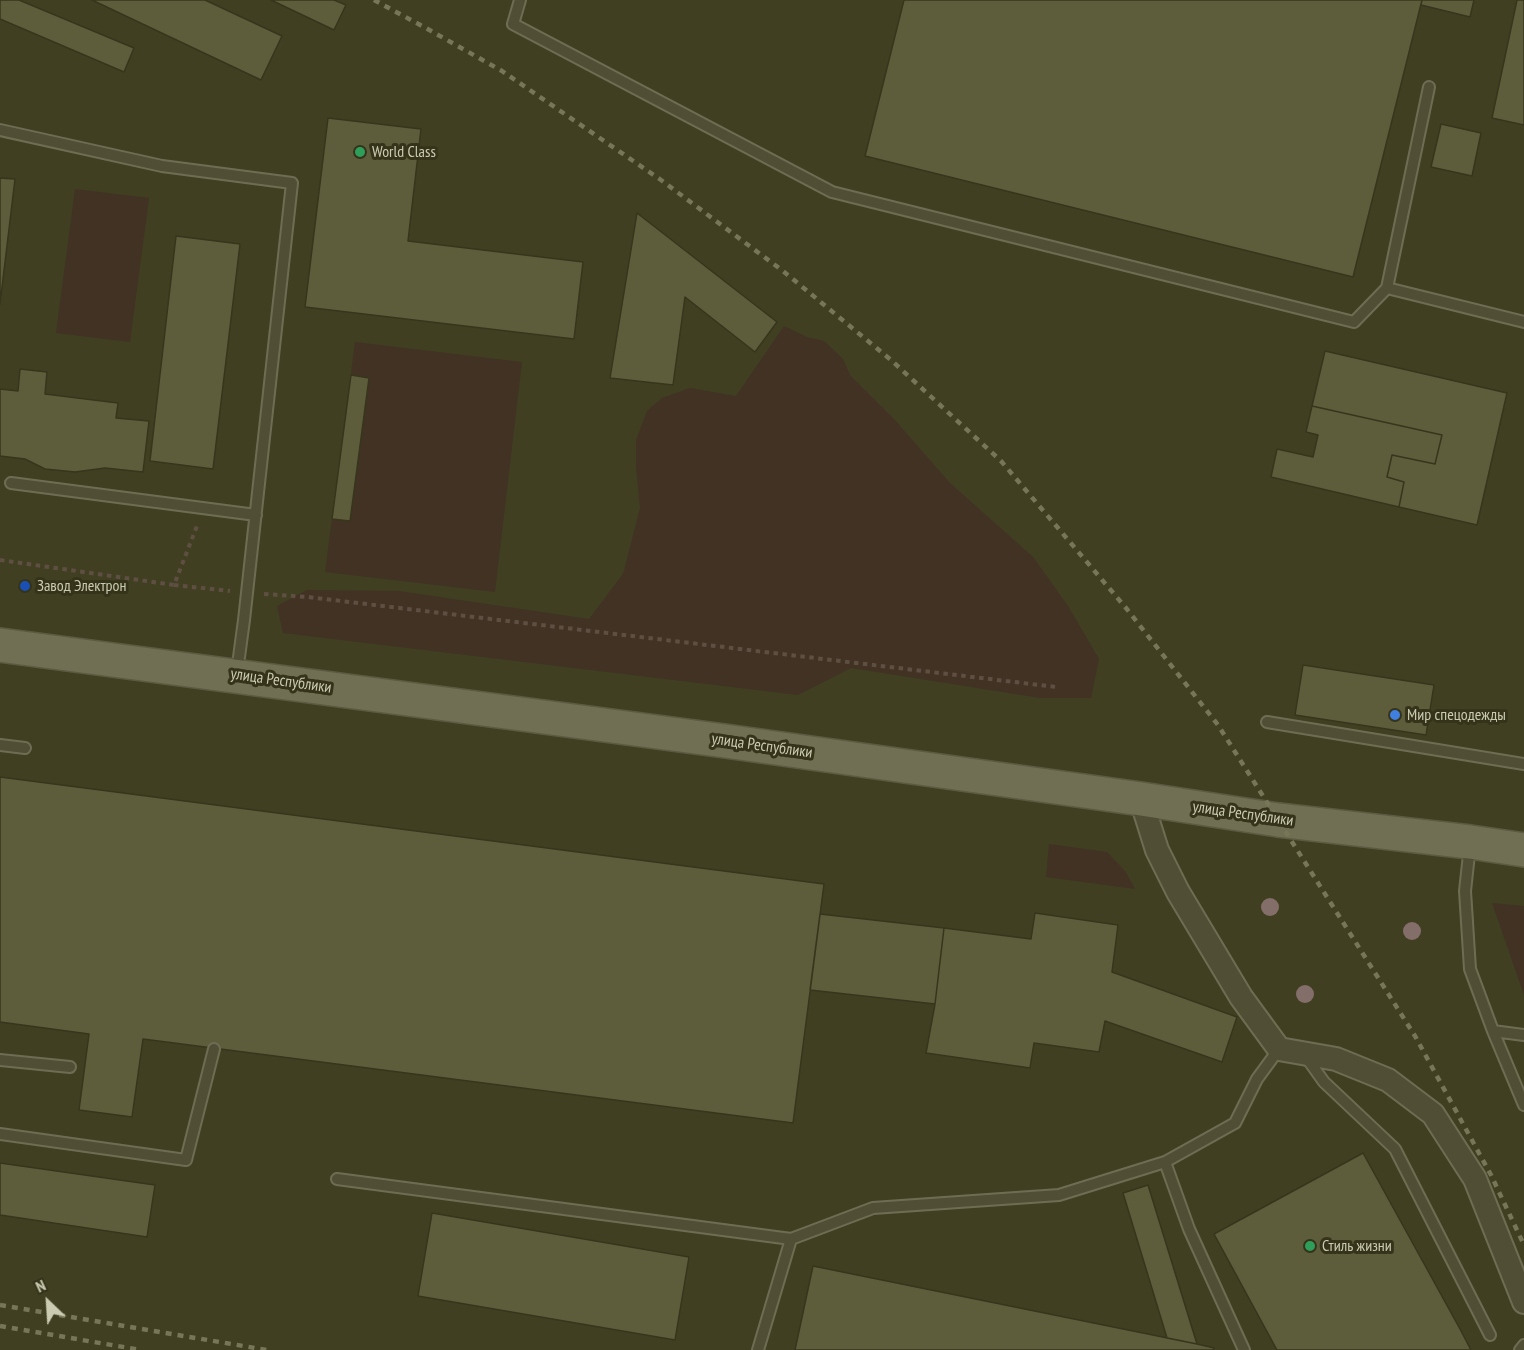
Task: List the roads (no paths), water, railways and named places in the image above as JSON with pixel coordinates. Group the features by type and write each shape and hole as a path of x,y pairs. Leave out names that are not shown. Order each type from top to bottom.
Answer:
{"main road":[{"name":"улица Республики","path":"0,645 725,741 1278,820 1524,850"}],"street":[{"path":"1141,799 1157,850 1178,892 1241,997 1279,1049 1336,1059 1388,1080 1433,1114 1475,1179 1524,1302"}],"lane":[{"path":"520,0 513,24 832,192 1354,322 1387,288 1429,87"},
{"path":"0,130 162,166 292,183 237,675"},
{"path":"1387,288 1524,322"},
{"path":"11,483 256,515"},
{"path":"1268,722 1524,764"},
{"path":"0,745 25,748"},
{"path":"1470,842 1465,891 1470,969 1524,1105"},
{"path":"1493,1031 1524,1035"},
{"path":"0,1134 186,1160 214,1048"},
{"path":"337,1179 791,1239 873,1208 1059,1195 1166,1162 1235,1123 1257,1079 1279,1049"},
{"path":"1304,1054 1324,1082 1395,1149 1490,1335"},
{"path":"0,1060 70,1067"},
{"path":"1166,1162 1189,1229 1244,1350"},
{"path":"758,1350 791,1239"},
{"path":"1520,1350 1524,1346"}],"railway":[{"path":"374,0 502,71 661,180 783,271 891,360 1001,461 1126,608 1218,725 1415,1036 1491,1175 1524,1245"},
{"path":"0,1305 267,1350"},
{"path":"0,1326 141,1350"}],"place":[{"name":"World Class","path":"360,152"},
{"name":"Завод Электрон","path":"25,586"},
{"name":"Мир спецодежды","path":"1395,715"},
{"name":"Стиль жизни","path":"1310,1246"}]}
